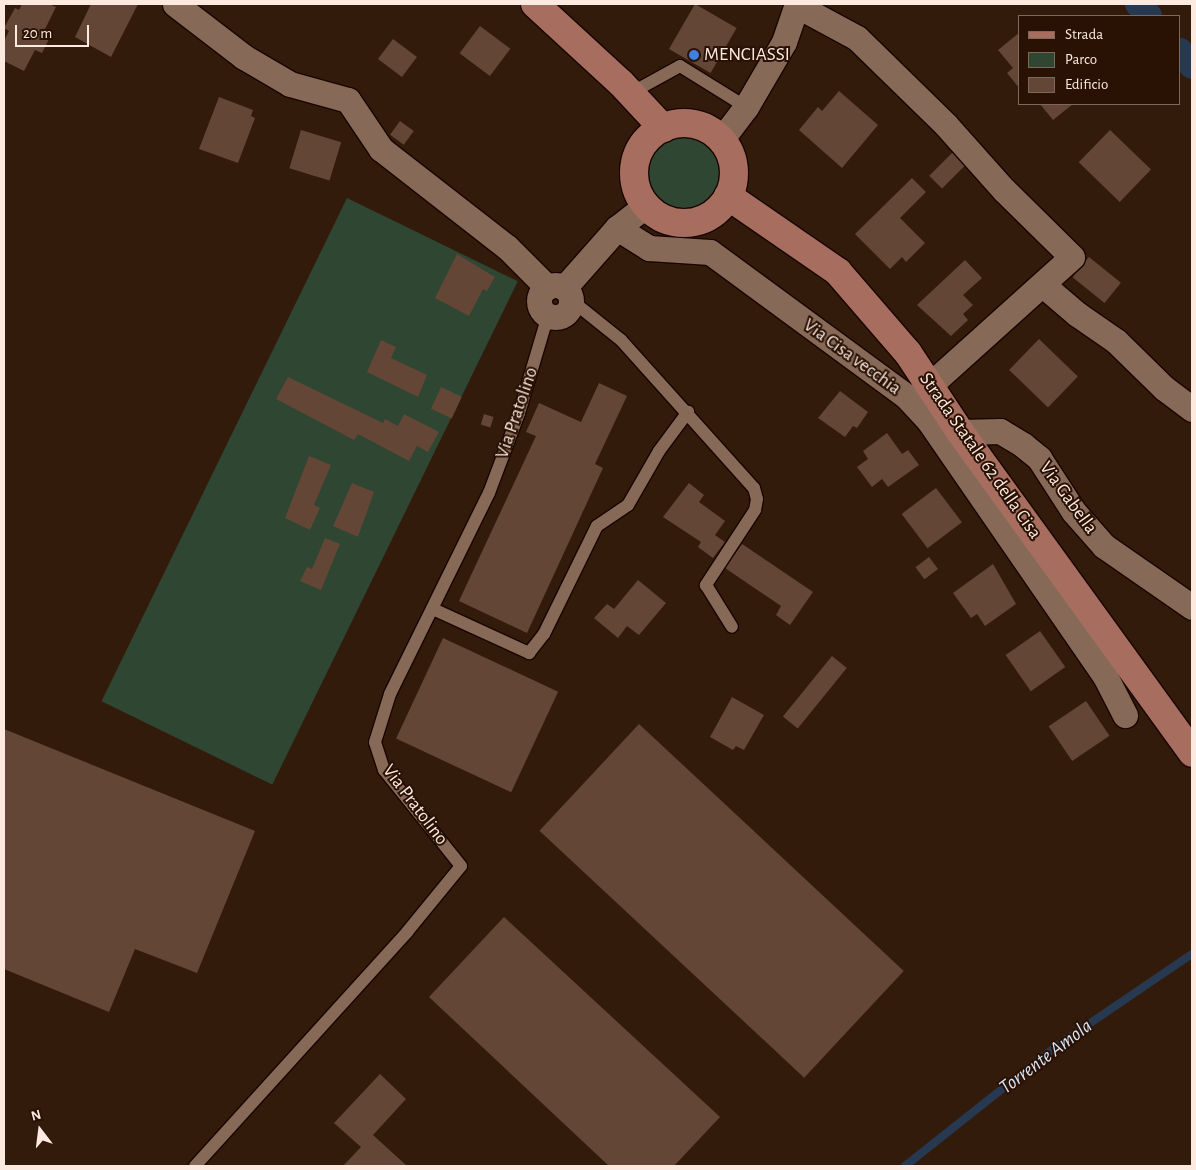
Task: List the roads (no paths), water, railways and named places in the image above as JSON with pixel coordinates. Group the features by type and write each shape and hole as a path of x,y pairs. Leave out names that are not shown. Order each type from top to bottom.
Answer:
{"main road":[{"path":"535,4 630,93 663,128"},
{"path":"678,123 694,124 708,130 721,140 733,167 728,196 709,216 689,223 668,221 645,206 637,193 634,163 645,142 663,128 678,123"},
{"name":"Strada Statale 62 della Cisa","path":"728,196 838,272 931,384 960,432 1192,753"}],"street":[{"path":"175,4 244,57 290,84 348,100 381,149 500,241 561,292 564,315 548,315"},
{"path":"721,140 746,107 784,42 797,4 857,38 946,125 1004,190 1072,257 1044,285 931,384"},
{"path":"561,292 617,228 645,206"},
{"name":"Via Cisa vecchia","path":"617,228 649,248 710,252 906,396 939,435 1105,676 1125,715"},
{"path":"1044,285 1077,314 1116,341 1164,388 1192,409"},
{"name":"Via Gabella","path":"960,432 1000,431 1023,445 1039,458 1074,512 1104,546 1192,607"}],"lane":[{"path":"630,93 680,66 746,107"},
{"path":"561,292 621,340 688,412 754,488 757,499 755,510 706,586 732,627"},
{"name":"Via Pratolino","path":"195,1166 407,932 461,866 384,770 374,742 390,694 433,609 492,484 519,413 548,315"},
{"path":"433,609 528,653 544,634 597,526 628,506 659,452 688,412"}],"waterway":[{"path":"1138,4 1148,15"},
{"path":"1181,52 1192,66"},
{"name":"Torrente Amola","path":"905,1166 1055,1047 1192,954"}],"place":[{"name":"MENCIASSI","path":"694,55"}]}
